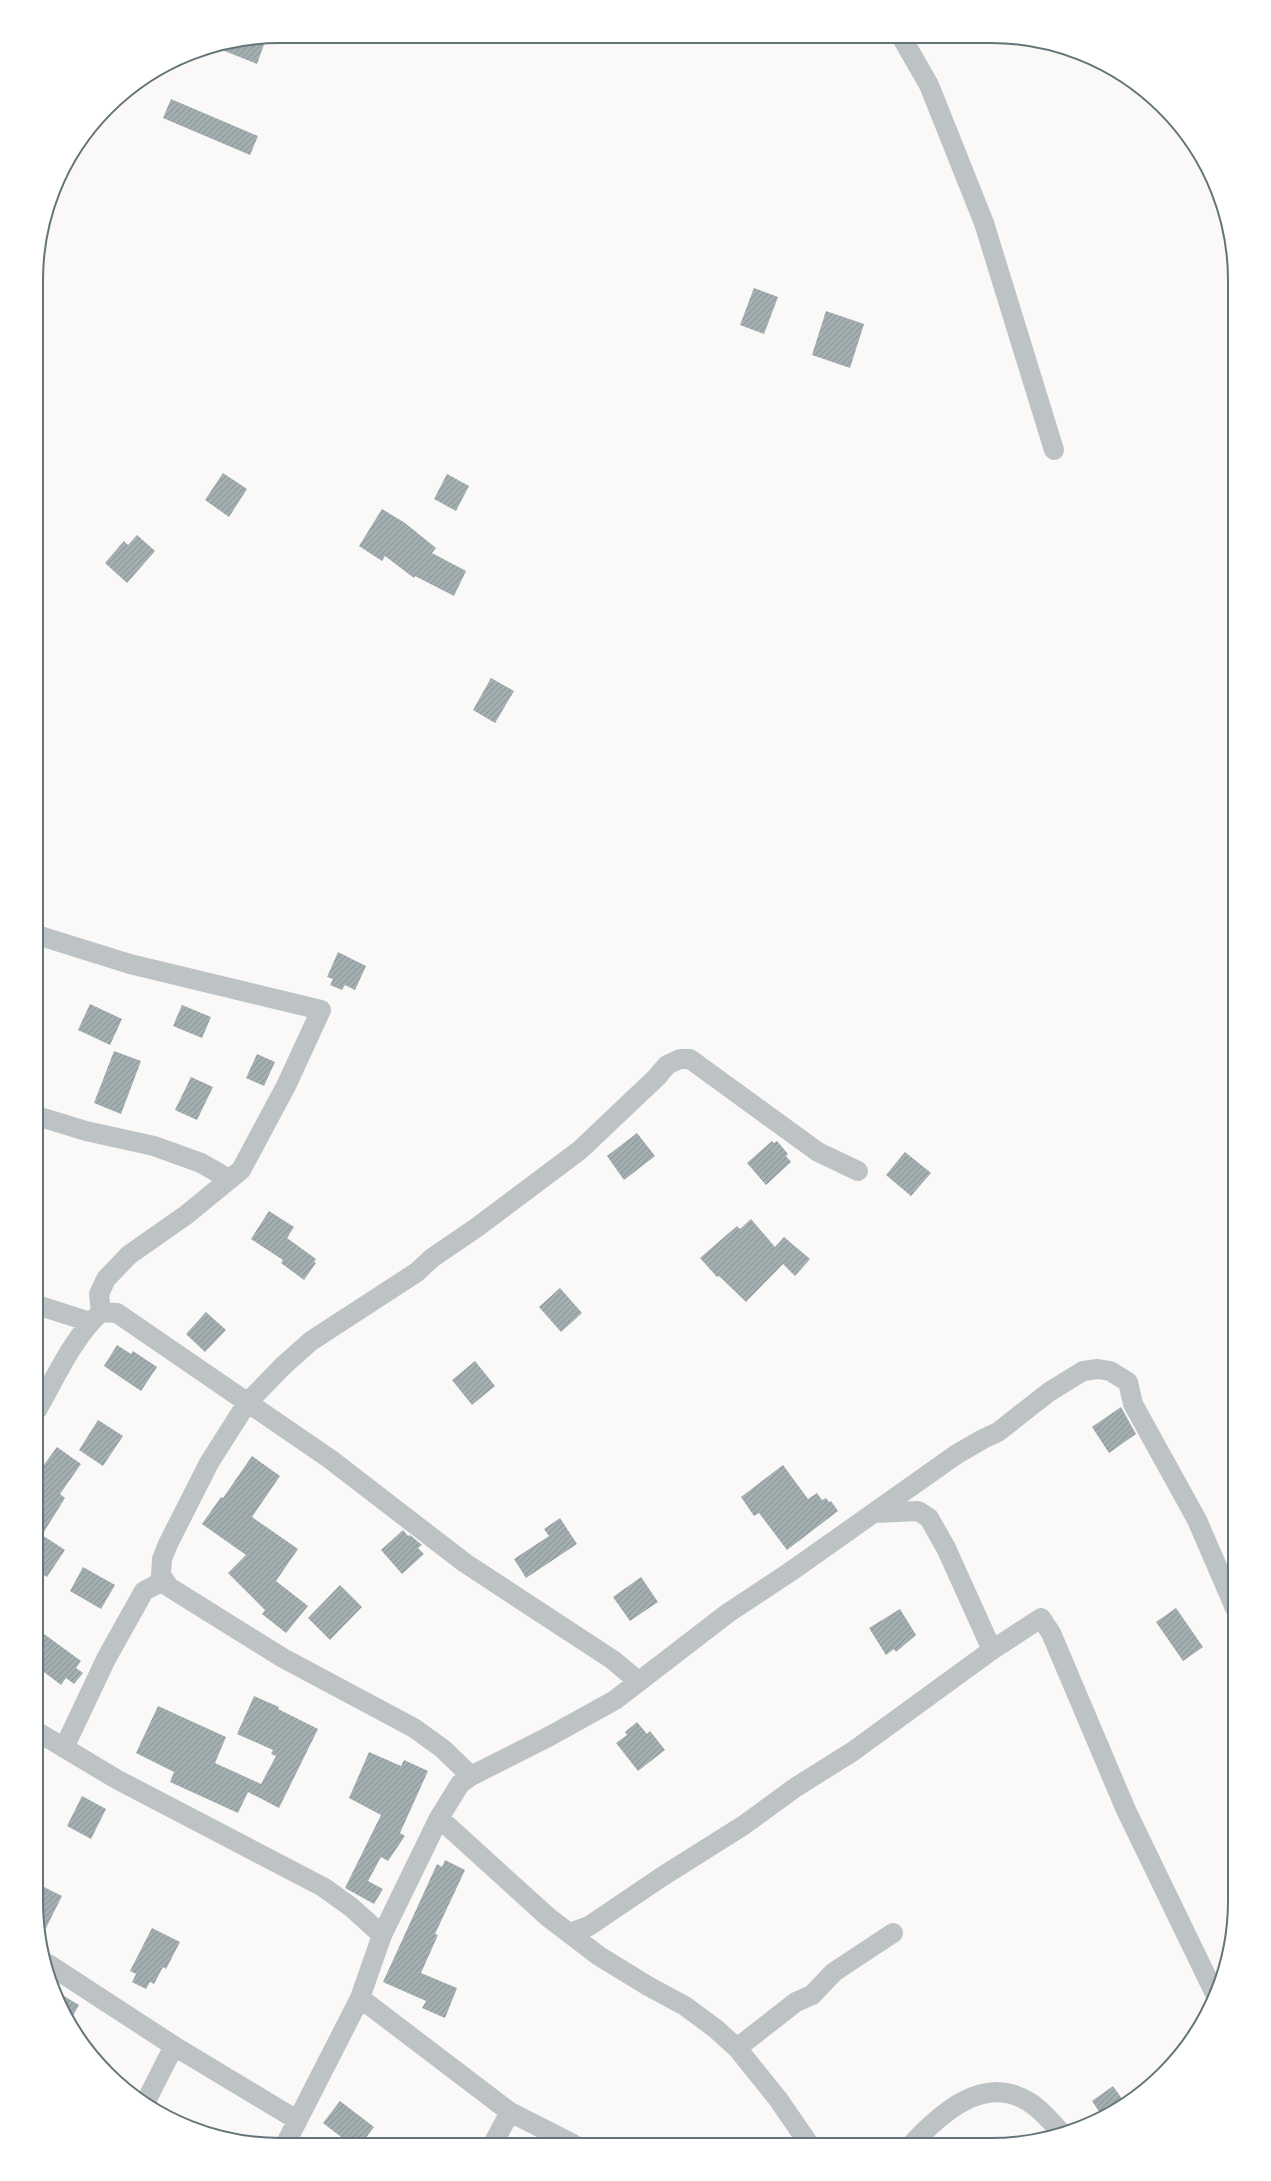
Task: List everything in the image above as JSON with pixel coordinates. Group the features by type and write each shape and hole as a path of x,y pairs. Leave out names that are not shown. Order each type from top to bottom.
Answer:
{"street":[{"path":"905,43 929,85 984,223 1054,450"},
{"path":"43,937 130,964 321,1010 286,1086 255,1146 240,1170 180,1219 129,1255 106,1278 99,1294 95,1317 71,1349 43,1399"},
{"path":"471,1776 442,1749 414,1728 283,1658 184,1597 163,1581 160,1567 168,1544 209,1463 247,1403 283,1366 311,1341 417,1272 432,1258 476,1228 580,1150 657,1077 667,1065 680,1059 690,1059 701,1066 717,1080 764,1111 818,1152 858,1171"},
{"path":"43,1118 86,1131 154,1146 201,1163 228,1179"},
{"path":"43,1306 95,1317 117,1313 330,1460 465,1563 613,1660 638,1681"},
{"path":"288,2138 360,1998 382,1936 439,1818 457,1788 471,1776 609,1704 728,1613 790,1572 957,1454 998,1432 1049,1392 1083,1370 1098,1369 1110,1371 1128,1382 1133,1404 1196,1520 1228,1592"},
{"path":"873,1513 918,1511 929,1518 946,1548 992,1650"},
{"path":"64,1748 106,1659 144,1591 163,1581"},
{"path":"570,1933 589,1926 663,1876 744,1826 796,1787 852,1752 992,1650 1041,1618 1051,1633 1126,1810 1212,1987"},
{"path":"43,1735 118,1780 323,1888 351,1907 382,1936"},
{"path":"439,1818 548,1918 624,1971 702,2017 737,2048 778,2099 805,2138"},
{"path":"737,2048 796,2002 812,1995 834,1972 893,1933"},
{"path":"53,1967 174,2046 297,2120"},
{"path":"360,1998 510,2112 561,2138"},
{"path":"148,2098 174,2046"},
{"path":"918,2138 945,2112 959,2103 975,2096 998,2093 1016,2095 1029,2102 1057,2128"},
{"path":"496,2138 510,2112"}],"building":[{"path":"264,44 257,64 223,50 249,45"},
{"path":"171,99 258,136 250,155 163,118"},
{"path":"754,288 778,297 764,334 740,325"},
{"path":"826,311 864,324 850,368 812,355"},
{"path":"223,473 247,489 229,517 205,500"},
{"path":"447,474 469,486 456,511 434,499"},
{"path":"382,509 405,523 436,548 432,553 466,571 454,596 415,576 414,578 385,556 382,561 359,546"},
{"path":"137,535 155,551 127,583 105,563 124,541 128,545"},
{"path":"491,678 514,691 495,723 473,710"},
{"path":"338,952 366,966 355,990 345,985 342,990 330,985 333,979 327,977"},
{"path":"90,1004 122,1019 110,1045 78,1030"},
{"path":"182,1005 211,1017 202,1038 173,1026"},
{"path":"114,1051 141,1061 121,1114 94,1103"},
{"path":"257,1054 275,1062 264,1086 246,1078"},
{"path":"191,1077 213,1087 197,1120 175,1110"},
{"path":"637,1133 655,1156 624,1180 607,1156"},
{"path":"772,1141 774,1143 777,1141 788,1154 786,1156 791,1162 766,1185 747,1163"},
{"path":"905,1152 931,1173 911,1196 886,1175"},
{"path":"269,1211 294,1227 287,1238 316,1259 314,1262 316,1263 304,1280 281,1263 283,1260 251,1239"},
{"path":"751,1219 775,1247 784,1237 810,1259 795,1276 783,1264 746,1302 719,1276 717,1277 700,1258 737,1226 740,1229"},
{"path":"560,1288 582,1313 561,1332 539,1307"},
{"path":"206,1312 226,1330 205,1352 186,1334"},
{"path":"117,1345 131,1354 133,1351 157,1367 141,1391 104,1366"},
{"path":"475,1361 495,1386 472,1405 452,1380"},
{"path":"1121,1407 1136,1434 1109,1453 1092,1427"},
{"path":"98,1420 123,1436 103,1466 79,1450"},
{"path":"57,1447 81,1464 60,1494 65,1498 43,1533 43,1466"},
{"path":"252,1456 280,1476 252,1517 298,1549 276,1581 308,1606 286,1633 262,1614 265,1610 228,1573 246,1555 202,1524 221,1497 223,1498"},
{"path":"783,1465 808,1499 817,1493 822,1500 826,1498 829,1502 831,1501 838,1511 787,1550 759,1513 754,1516 741,1497"},
{"path":"560,1518 577,1544 526,1578 514,1559 549,1536 544,1529"},
{"path":"403,1530 408,1536 410,1535 422,1545 418,1548 424,1554 402,1574 381,1550"},
{"path":"43,1536 65,1550 47,1577 43,1574"},
{"path":"83,1567 115,1585 101,1609 70,1591"},
{"path":"641,1577 658,1602 630,1621 613,1597"},
{"path":"340,1585 362,1607 330,1640 308,1618"},
{"path":"1176,1608 1203,1647 1183,1661 1156,1622"},
{"path":"900,1609 916,1635 896,1652 894,1649 886,1655 869,1628"},
{"path":"43,1633 81,1661 76,1668 83,1673 74,1684 66,1678 61,1685 43,1671"},
{"path":"254,1696 279,1707 278,1709 318,1729 279,1808 248,1792 238,1813 170,1782 174,1772 136,1753 158,1706 226,1737 215,1763 261,1784 276,1756 271,1754 273,1750 237,1734"},
{"path":"637,1722 647,1734 650,1731 665,1750 638,1771 616,1743 627,1735 625,1732"},
{"path":"369,1752 401,1766 404,1760 428,1771 400,1833 405,1836 388,1861 381,1857 368,1881 383,1889 374,1904 345,1888 381,1815 349,1798"},
{"path":"82,1796 106,1809 91,1839 67,1826"},
{"path":"445,1860 465,1870 435,1934 438,1935 421,1973 457,1988 445,2018 422,2008 426,2001 383,1982 437,1864 442,1867"},
{"path":"43,1886 62,1896 45,1930"},
{"path":"152,1928 180,1942 166,1969 163,1967 154,1984 150,1982 146,1989 132,1982 136,1974 130,1971"},
{"path":"62,1995 79,2005 73,2016"},
{"path":"1113,2086 1122,2099 1099,2112 1092,2101"},
{"path":"340,2101 374,2127 366,2138 342,2138 323,2123"}]}
